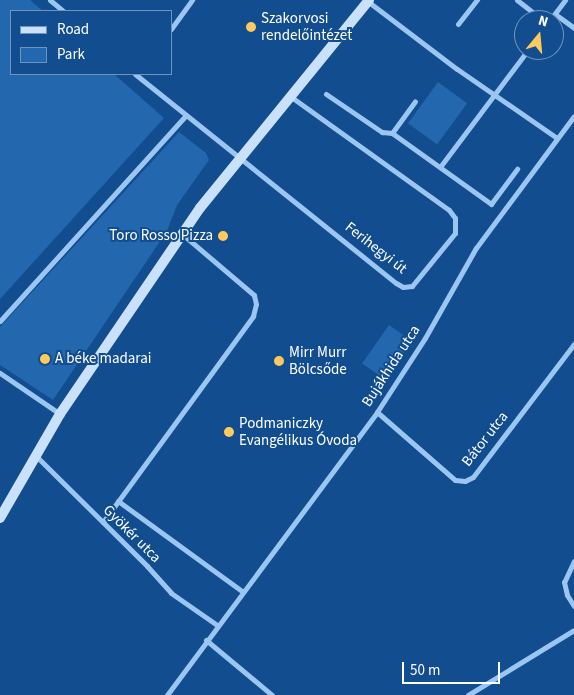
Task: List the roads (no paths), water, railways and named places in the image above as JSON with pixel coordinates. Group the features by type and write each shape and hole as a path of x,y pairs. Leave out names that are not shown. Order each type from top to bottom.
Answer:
{"main road":[{"path":"0,518 60,414 182,234 238,159 291,98 368,0"}],"street":[{"path":"50,0 62,10"},
{"path":"172,28 192,0"},
{"path":"368,0 495,96 557,138"},
{"path":"458,24 477,0"},
{"path":"517,0 530,10"},
{"path":"440,167 521,60"},
{"path":"138,75 238,159"},
{"path":"326,94 382,132 392,133 492,204 518,169"},
{"name":"Ferihegyi út","path":"238,159 396,283 408,288 418,282 455,233 455,218 450,210 291,98"},
{"path":"392,133 415,101"},
{"path":"0,321 185,116"},
{"name":"Bujákhida utca","path":"167,695 242,591 377,412 425,338 476,248 574,116"},
{"path":"103,522 253,316 256,304 254,295 182,234"},
{"name":"Bátor utca","path":"377,412 455,480 466,481 473,477 574,344"},
{"path":"0,373 60,414"},
{"name":"Gyökér utca","path":"35,455 171,593 217,625"},
{"path":"118,501 242,591"},
{"path":"574,561 564,582 567,595 574,606"},
{"path":"468,695 574,630"},
{"path":"206,640 272,695"}],"place":[{"name":"Szakorvosi rendelőintézet","path":"251,27"},
{"name":"Toro Rosso Pizza","path":"223,236"},
{"name":"A béke madarai","path":"45,359"},
{"name":"Mirr Murr Bölcsőde","path":"279,361"},
{"name":"Podmaniczky Evangélikus Óvoda","path":"229,432"}]}
